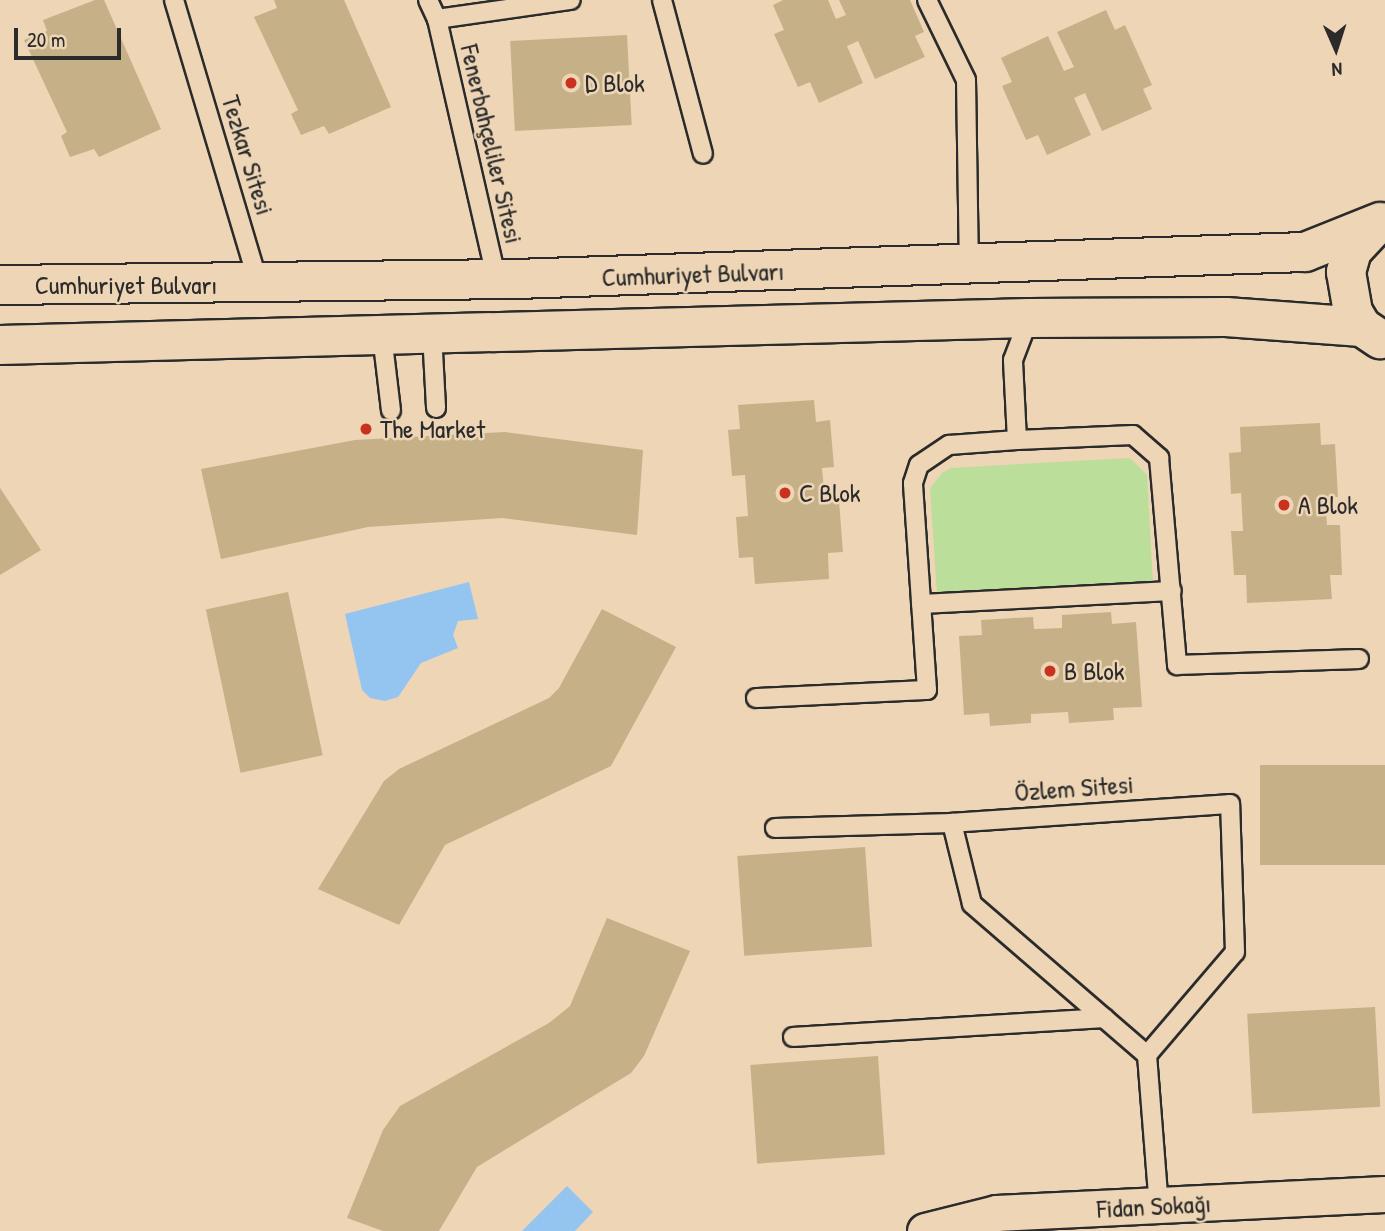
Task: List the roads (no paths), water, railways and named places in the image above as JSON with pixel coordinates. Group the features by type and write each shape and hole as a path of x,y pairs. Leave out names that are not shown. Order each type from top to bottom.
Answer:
{"street":[{"name":"Cumhuriyet Bulvarı","path":"0,285 259,285 497,280 1026,264 1305,252 1382,221"},
{"path":"1379,338 1346,293 1346,272 1352,251 1382,221"},
{"path":"1026,264 1029,318"},
{"path":"497,280 508,332"},
{"name":"Cumhuriyet Bulvarı","path":"0,345 1029,318 1226,317 1379,338"},
{"name":"Fidan Sokağı","path":"925,1231 996,1213 1385,1194"}],"lane":[{"name":"Tezkar Sitesi","path":"174,0 259,285"},
{"name":"Fenerbahçeliler Sitesi","path":"428,0 437,19 497,280"},
{"name":"Fenerbahçeliler Sitesi","path":"437,19 571,0"},
{"path":"662,0 703,153"},
{"path":"932,2 965,80 969,265"},
{"path":"1017,440 1013,360 1029,318"},
{"path":"432,333 436,408"},
{"path":"382,335 391,410"},
{"path":"756,698 927,690 913,483 919,465 949,445 1017,440 1133,435 1147,443 1159,458 1177,665 1359,659"},
{"path":"921,604 1172,591"},
{"name":"Özlem Sitesi","path":"952,823 1230,804 1235,953 1147,1055"},
{"path":"775,828 952,823 972,904 1147,1055 1159,1206"},
{"path":"793,1037 1104,1018"}],"water":[{"path":"469,582 478,619 458,621 453,635 458,648 421,663 398,697 385,701 370,698 362,690 345,614"},
{"path":"567,1186 593,1212 575,1231 522,1231"}],"place":[{"name":"D Blok","path":"571,83"},
{"name":"The Market","path":"366,429"},
{"name":"C Blok","path":"785,493"},
{"name":"A Blok","path":"1284,505"},
{"name":"B Blok","path":"1050,671"}]}
